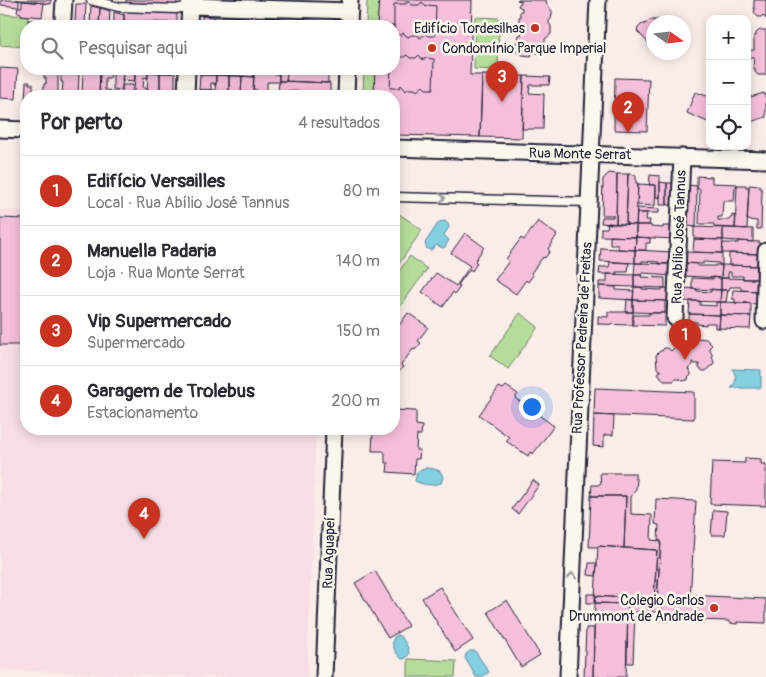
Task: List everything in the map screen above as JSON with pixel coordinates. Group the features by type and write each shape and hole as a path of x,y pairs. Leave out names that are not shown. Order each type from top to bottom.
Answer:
{"street":[{"path":"63,18 64,0"},
{"name":"Rua Professor Pedreira de Freitas","path":"568,677 598,0"},
{"path":"189,20 190,3 350,5 349,20"},
{"path":"186,90 187,75"},
{"path":"346,90 347,75"},
{"path":"0,129 20,130"},
{"name":"Rua Monte Serrat","path":"400,148 766,160"},
{"name":"Rua Abílio José Tannus","path":"675,318 682,157"},
{"path":"764,321 766,251"},
{"name":"Rua Aguapeí","path":"324,677 334,435"}],"lane":[{"path":"91,0 119,7 176,9 190,3"},
{"path":"400,197 588,202"}],"shaded area":[{"path":"0,210 20,211 20,435 316,435 307,677 193,677 0,670"}],"green space":[{"path":"367,0 379,0 377,20 366,20"},
{"path":"0,14 28,16 28,20 20,20 20,47 0,45"},
{"path":"475,17 499,18 498,70 474,69"},
{"path":"364,75 375,75 374,90 363,90"},
{"path":"400,215 422,230 400,262"},
{"path":"410,256 427,269 400,307 400,270"},
{"path":"520,313 538,327 508,369 490,356"},
{"path":"408,659 456,661 455,677 408,677"}],"water":[{"path":"445,221 449,227 444,235 449,240 445,247 442,248 437,245 431,250 427,249 425,243 439,222"},
{"path":"732,369 761,370 761,388 731,388 736,379"},
{"path":"426,468 440,471 443,477 441,483 428,485 415,481 417,472"},
{"path":"398,635 408,649 409,654 406,658 402,659 393,646 394,637"},
{"path":"470,651 475,651 489,672 482,677 476,677 465,658 466,654"}],"building":[{"path":"1,0 19,0 19,7 22,7 22,1 44,3 42,17 21,15 21,13 17,12 18,7 1,5"},
{"path":"16,0 51,0 51,4 44,3"},
{"path":"126,0 177,0 177,7 159,6 159,4 126,6"},
{"name":"Condomínio Parque Imperial","path":"379,0 472,0 470,75 482,75 480,137 400,135 400,90 374,90 375,75 400,75 400,20 377,20"},
{"name":"Edifício Tordesilhas","path":"517,0 546,0 552,14 549,21 551,34 545,39 547,46 545,51 535,53 534,49 532,49 531,56 516,52 516,42 520,41 518,37 522,31 520,31 519,27 519,17 522,8 518,6 521,1"},
{"path":"754,0 766,0 766,19 763,15 758,17 754,12"},
{"path":"409,2 412,5 419,5 422,2 426,7 428,5 436,6 435,36 428,36 426,34 420,38 418,35 408,37 403,33 400,35 400,20 394,20 394,4"},
{"path":"76,4 86,4 85,20 75,20"},
{"path":"91,6 100,8 99,20 90,20"},
{"path":"100,8 110,11 109,20 99,20"},
{"path":"124,9 135,9 135,12 177,11 177,20 124,20"},
{"path":"114,12 124,15 124,20 114,20"},
{"path":"202,16 214,17 214,20 202,20"},
{"path":"214,17 227,17 227,20 214,20"},
{"path":"227,17 240,18 240,20 227,20"},
{"path":"240,18 252,18 252,20 240,20"},
{"path":"258,18 271,18 271,20 258,20"},
{"path":"271,18 283,19 283,20 271,20"},
{"path":"642,24 645,24 646,41 637,31"},
{"path":"760,30 766,30 766,75 758,75 755,72 755,68 753,68 754,57 751,57 751,50 754,50 754,36 756,36 756,33"},
{"path":"407,55 410,58 416,58 419,55 423,60 426,58 434,59 433,89 426,89 423,86 417,91 415,89 408,89 406,91 401,85 399,88 390,88 391,75 400,75 400,57"},
{"path":"0,68 18,69 16,99 0,98"},
{"path":"44,75 58,75 58,90 44,90 44,84 46,84 46,78 44,78"},
{"path":"61,75 79,75 78,90 62,90 63,82 61,82"},
{"path":"83,75 100,75 99,90 82,90"},
{"path":"100,75 111,75 110,78 105,78 105,90 99,90"},
{"path":"113,75 123,75 122,90 113,89"},
{"path":"123,75 135,75 135,81 122,80"},
{"path":"135,75 148,75 148,78 144,77 143,88 148,88 148,90 134,90"},
{"path":"148,75 160,75 160,90 147,90"},
{"path":"160,75 175,75 175,90 160,90"},
{"path":"200,75 216,75 216,85 211,83 211,90 199,90"},
{"path":"216,75 229,76 229,90 215,90"},
{"path":"225,75 254,75 254,77"},
{"path":"254,75 279,75 279,82 267,82 267,90 253,89"},
{"path":"279,75 287,75 286,81 279,81"},
{"path":"287,75 328,75 328,83 286,81"},
{"path":"482,75 524,76 522,138 480,137"},
{"path":"229,76 242,76 241,90 229,90"},
{"path":"242,76 254,77 253,90 241,90"},
{"path":"524,76 550,77 549,85 530,85 529,93 544,94 543,129 522,129"},
{"path":"615,78 649,79 647,131 614,130"},
{"path":"279,81 330,83 330,90 278,90"},
{"path":"26,82 33,84 33,90 26,90"},
{"path":"122,85 133,85 133,90 122,90"},
{"path":"695,92 706,96 706,121 687,113"},
{"path":"764,93 766,117 751,122 751,97"},
{"path":"609,173 617,174 616,224 601,223 602,217 613,217 613,215 602,215 603,179"},
{"path":"617,174 628,174 626,224 616,224"},
{"path":"628,174 636,175 636,183 638,183 636,225 626,224"},
{"path":"650,175 660,176 660,198 656,197 656,185 649,185"},
{"path":"697,176 712,177 712,183 737,184 734,201 723,201 722,217 718,217 718,220 730,220 732,215 736,216 735,228 714,227 714,224 699,224 700,189 697,189"},
{"path":"660,182 667,183 667,205 660,205"},
{"path":"667,183 675,183 675,205 667,205"},
{"path":"638,184 656,185 655,206 637,205"},
{"path":"688,185 697,186 696,227 687,226"},
{"path":"737,185 749,187 747,229 735,228"},
{"path":"749,185 760,186 762,189 761,229 757,229 757,221 747,220"},
{"path":"637,208 659,209 659,213 637,213"},
{"path":"637,213 647,213 646,220 650,220 649,225 636,225"},
{"path":"0,218 20,219 20,345 0,345"},
{"path":"538,221 557,235 548,249 550,251 531,273 533,275 528,282 526,280 516,294 495,280 509,261 506,259 521,238 524,240"},
{"path":"608,223 636,225 636,237 601,236 601,228 607,228"},
{"path":"636,225 651,225 651,227 663,228 663,226 674,226 674,239 636,237"},
{"path":"694,227 723,228 723,240 694,239"},
{"path":"723,228 753,229 753,242 723,240"},
{"path":"465,233 484,247 475,261 477,263 472,271 470,269 458,285 460,287 455,294 453,292 443,307 422,292 436,273 456,286 470,266 451,253"},
{"path":"610,236 636,237 635,250 618,249 618,245 610,245"},
{"path":"636,237 650,238 650,243 646,243 646,250 635,250"},
{"path":"694,239 723,240 722,253 693,252"},
{"path":"738,241 760,242 760,254 722,253 723,243 738,243"},
{"path":"601,248 635,250 635,263 600,261"},
{"path":"635,250 673,252 673,264 642,261 642,263 635,263"},
{"path":"685,252 722,253 722,265 719,265 719,263 703,262 703,264 685,263"},
{"path":"729,253 760,254 759,266 729,265"},
{"path":"610,262 629,263 628,272 599,274 600,267 609,267"},
{"path":"635,263 673,264 672,276 642,273 642,275 634,275"},
{"path":"685,263 697,264 697,266 722,265 721,278 684,276"},
{"path":"722,265 759,266 759,279 743,279 743,276 731,276 731,272 728,272 728,278 721,278"},
{"path":"607,274 634,275 634,287 599,286 599,282 607,282"},
{"path":"634,275 665,278 665,288 634,287"},
{"path":"713,277 721,278 721,290 692,289 692,278 713,279"},
{"path":"721,278 759,279 759,291 741,290 741,287 730,287 729,290 721,290"},
{"path":"599,286 616,287 616,290 634,291 633,300 599,298"},
{"path":"634,287 662,290 662,288 672,288 671,301 633,300"},
{"path":"684,288 711,292 711,289 721,290 720,302 683,301"},
{"path":"721,290 728,290 726,302 720,302"},
{"path":"733,290 759,291 758,304 735,303 735,299 732,299"},
{"path":"627,299 633,300 633,312 626,312"},
{"path":"633,300 665,301 665,313 633,312"},
{"path":"690,301 700,301 700,305 716,306 716,302 720,302 720,315 689,314"},
{"path":"720,302 751,303 751,316 720,315"},
{"path":"608,312 633,312 633,325 598,324 598,316 608,317"},
{"path":"408,313 428,327 418,341 421,343 415,350 413,349 401,365 403,367 400,371 400,324"},
{"path":"649,313 665,313 665,326 633,325 633,315 649,315"},
{"path":"689,314 720,315 719,328 715,328 715,323 706,323 706,325 689,322"},
{"path":"720,315 751,316 750,329 719,328"},
{"path":"684,338 694,340 696,338 706,339 712,345 709,348 714,363 706,371 703,371 699,368 699,364 695,364 693,361 693,365 688,369 691,375 688,380 675,379 674,381 664,381 658,373 661,371 657,368 656,355 664,348 668,348 671,351"},
{"path":"506,386 518,394 515,398 554,426 533,454 530,452 528,456 506,441 509,437 479,415 499,387 503,389"},
{"path":"595,388 694,392 694,419 594,415"},
{"path":"400,410 416,411 416,425 422,426 421,435 417,435 416,450 420,450 419,459 415,459 414,474 387,472 388,463 385,463 385,453 383,451 372,451 373,435 400,435"},
{"path":"594,415 614,416 613,435 604,435 604,447 593,446"},
{"path":"745,458 761,459 761,464 766,464 766,506 710,504 712,462 745,463"},
{"path":"600,473 635,473 635,479 637,479 636,489 631,497 631,514 652,515 651,540 661,541 657,599 663,599 663,605 595,603 596,596 654,600 657,550 624,548 626,496 591,496 592,485 601,483"},
{"path":"533,480 539,485 518,514 512,509"},
{"path":"591,496 626,496 624,548 589,547"},
{"path":"656,499 696,501 690,600 657,599 661,541 658,540 659,525 655,524"},
{"path":"713,510 727,511 725,535 711,535"},
{"path":"598,546 657,550 654,600 595,596"},
{"path":"589,563 597,563 596,576 588,575"},
{"path":"375,571 408,626 388,638 355,583"},
{"path":"440,587 473,640 455,652 422,598"},
{"path":"587,594 595,594 595,603 587,603"},
{"name":"Colegio Carlos Drummont de Andrade","path":"690,595 766,599 766,623 737,622 737,624 729,623 729,621 695,620 695,622 670,619 670,621 662,621 663,599 690,600"},
{"path":"507,600 540,655 521,667 488,612"},
{"path":"595,603 628,604 626,677 593,677"},
{"path":"628,604 663,605 662,612 635,612 633,663 627,663"},
{"path":"586,628 594,628 593,677 584,677"}],"place":[{"name":"Edifício Tordesilhas","path":"535,28"},
{"name":"Condomínio Parque Imperial","path":"432,48"},
{"name":"Vip Supermercado","path":"502,102"},
{"name":"Manuella Padaria","path":"628,133"},
{"name":"Edifício Versailles","path":"685,360"},
{"name":"Garagem de Trolebus","path":"144,539"},
{"name":"Colegio Carlos Drummont de Andrade","path":"714,608"}]}
